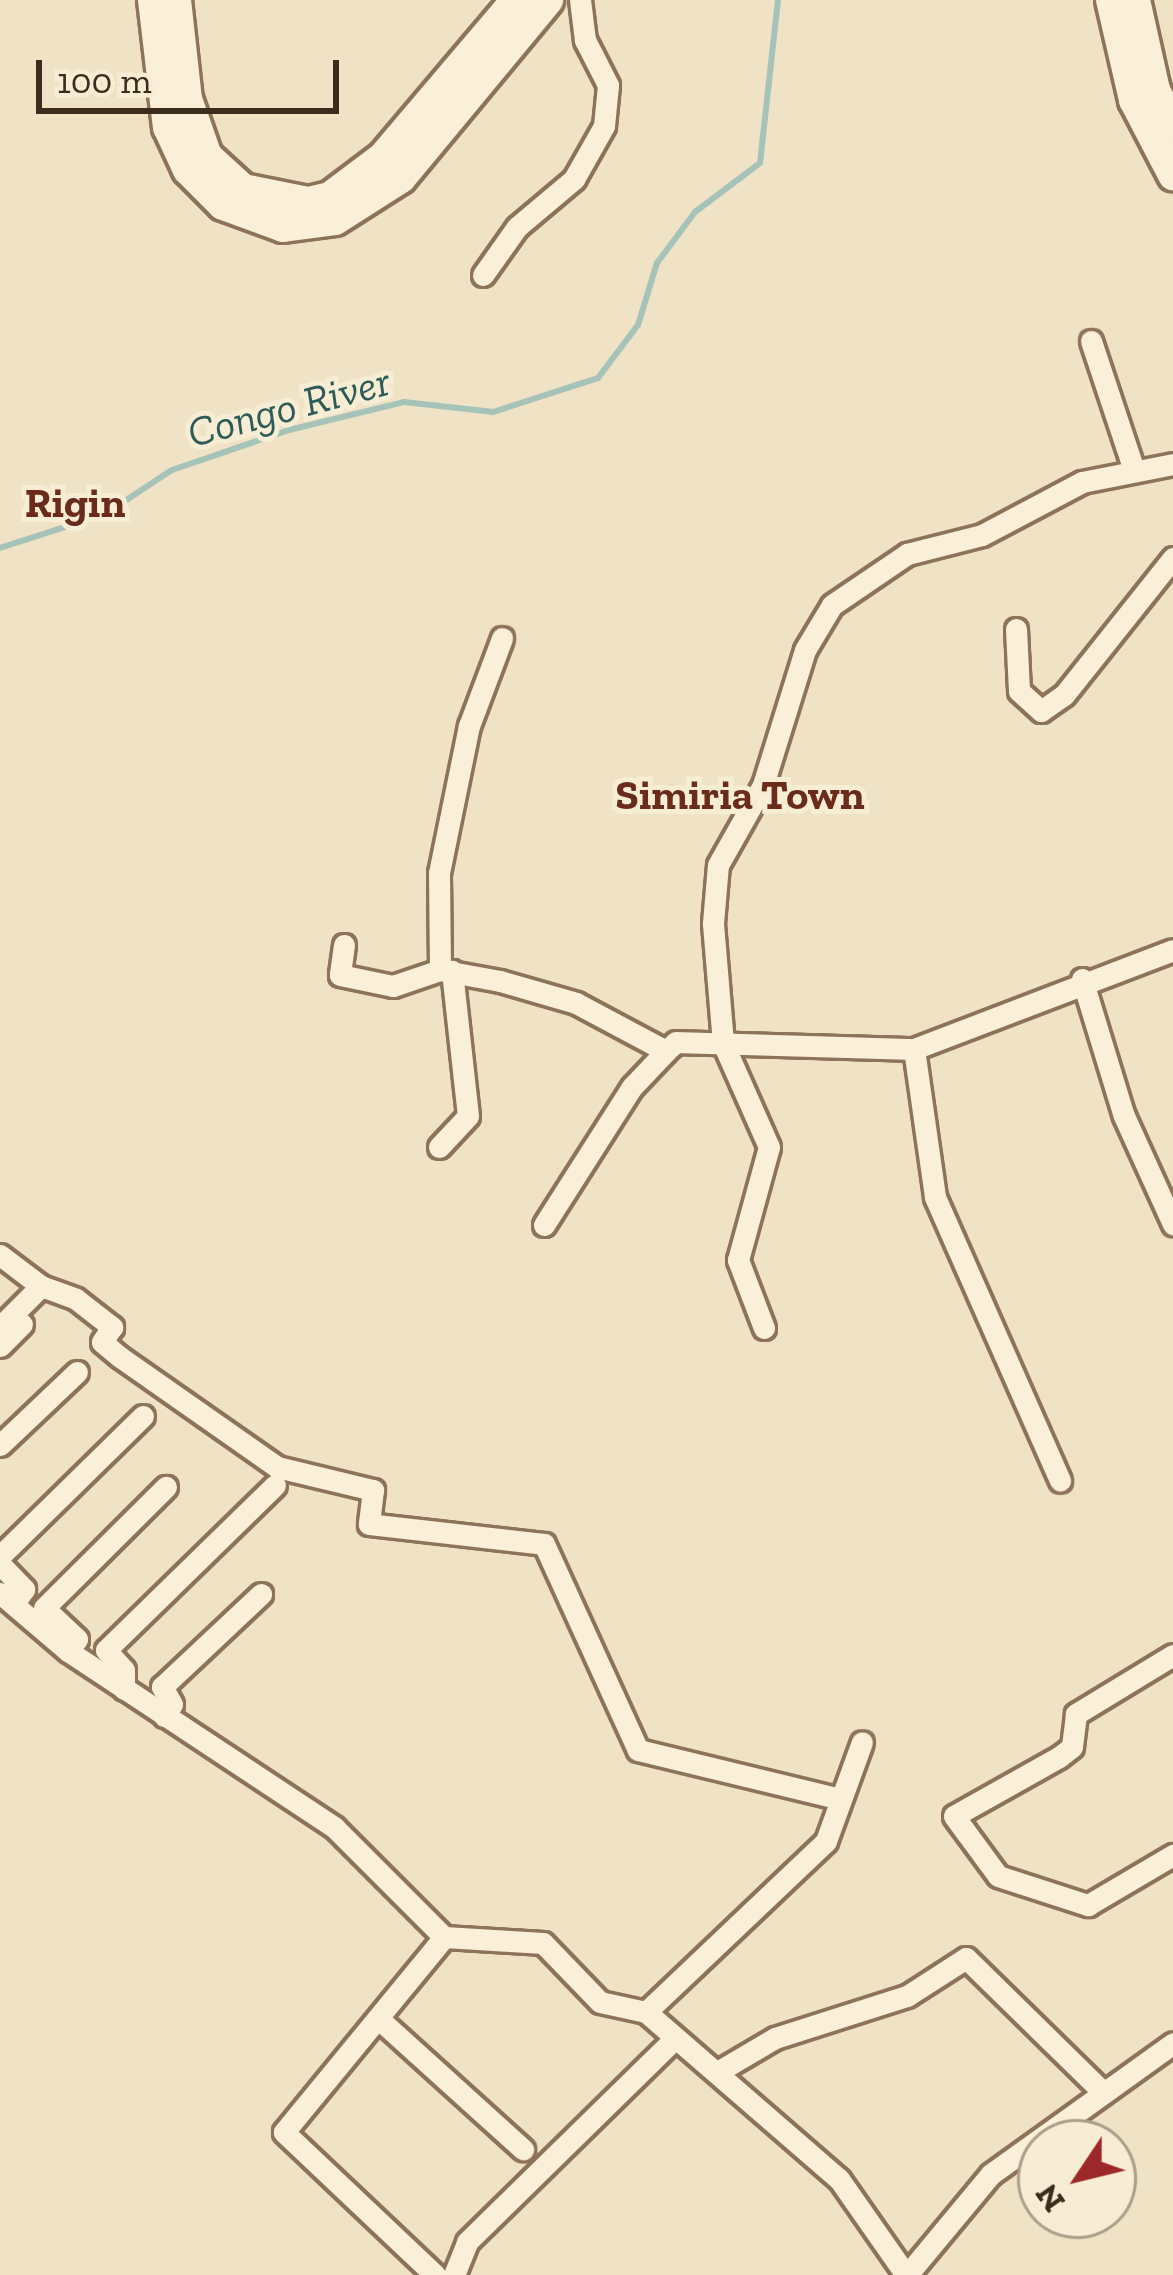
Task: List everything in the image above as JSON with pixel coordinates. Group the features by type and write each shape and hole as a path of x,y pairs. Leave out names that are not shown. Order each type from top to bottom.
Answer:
{"main road":[{"path":"153,0 168,127 188,170 223,205 284,227 335,220 401,178 548,0"},
{"path":"176,0 187,99 207,156 243,189 308,202 330,196 383,158 516,0"},
{"path":"1112,0 1134,100 1173,175"},
{"path":"1135,0 1155,90 1173,127"}],"street":[{"path":"483,274 517,227 574,179 604,126 608,85 585,40 580,0"},
{"path":"1091,340 1133,470"},
{"path":"764,1328 738,1260 769,1147 723,1043 713,923 718,865 763,785 816,626 858,583 908,554 982,535 1082,482 1173,464"},
{"path":"1016,629 1019,691 1041,711 1064,695 1173,558"},
{"path":"439,1147 468,1116 446,971 439,873 469,726 502,638"},
{"path":"344,945 340,975 393,986 446,971 556,995 666,1051"},
{"path":"544,1225 632,1087 676,1042 914,1049 1082,979 1173,950"},
{"path":"1082,979 1124,1116 1173,1224"},
{"path":"914,1049 935,1197 1060,1481"},
{"path":"0,1255 41,1286 76,1299 112,1328 102,1342 120,1357 278,1466 374,1490 369,1524 544,1544 594,1640 638,1750 840,1799"},
{"path":"0,1346 41,1286"},
{"path":"0,1445 77,1372"},
{"path":"143,1416 0,1560 24,1589 7,1599 68,1651 335,1828 444,1937 543,1943 600,2002 646,2012 838,2179 907,2275 992,2174 1101,2090 1173,2043"},
{"path":"124,1689 124,1670 106,1650 275,1485"},
{"path":"68,1651 77,1639 44,1608 166,1487"},
{"path":"164,1716 172,1704 162,1687 261,1594"},
{"path":"1173,1655 1076,1714 1072,1748 954,1816 998,1876 1088,1905 1173,1855"},
{"path":"646,2012 826,1841 862,1742"},
{"path":"435,2275 284,2132 444,1937"},
{"path":"719,2072 776,2038 907,1996 967,1958 1101,2090"},
{"path":"380,2020 524,2149"},
{"path":"454,2275 466,2242 675,2038"}],"waterway":[{"name":"Congo River","path":"0,548 105,514 172,470 289,430 404,402 493,412 598,378 638,325 657,263 695,212 760,163 778,0"}],"district":[{"name":"Rigin","path":"75,503"},
{"name":"Simiria Town","path":"740,795"}]}
